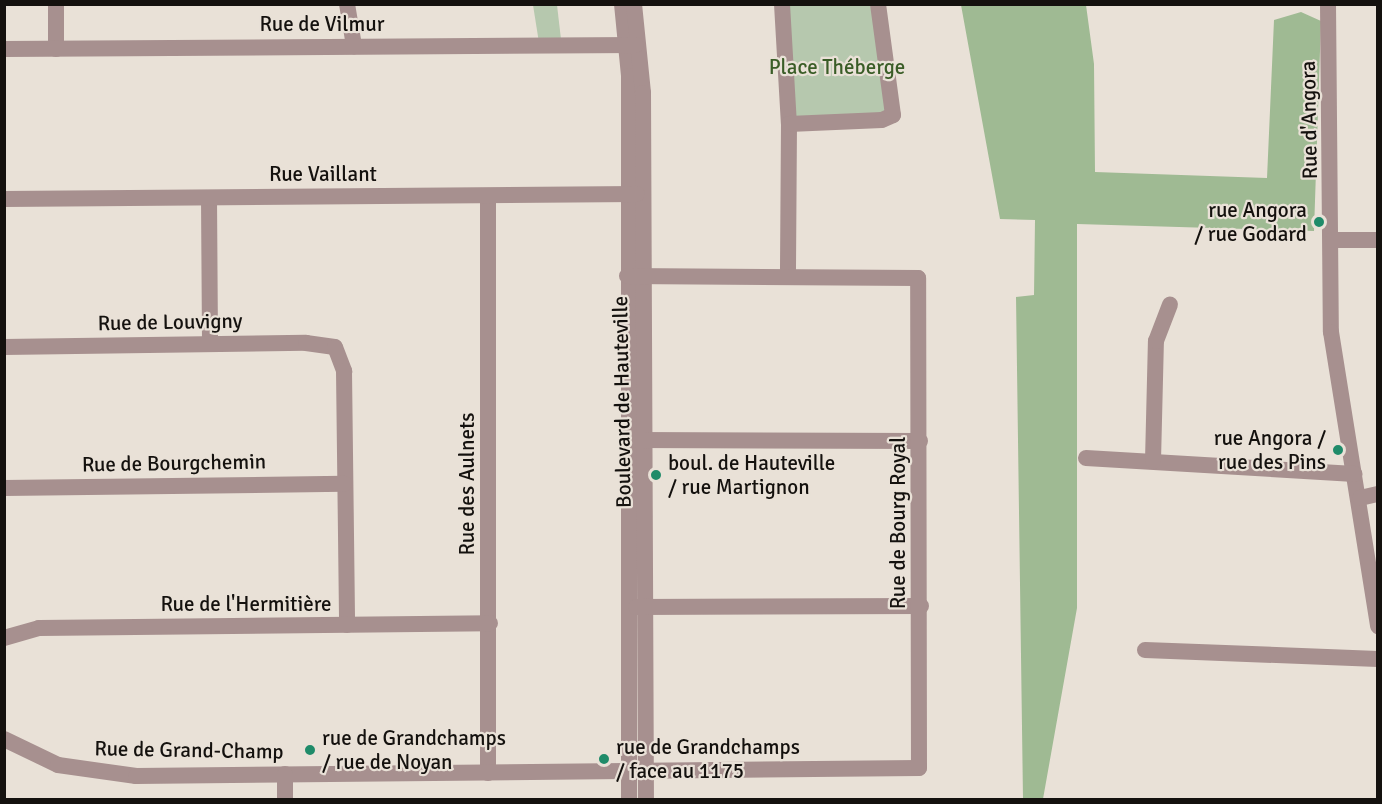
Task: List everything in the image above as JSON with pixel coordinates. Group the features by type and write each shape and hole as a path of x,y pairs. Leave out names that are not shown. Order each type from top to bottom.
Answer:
{"street":[{"path":"56,4 56,49"},
{"path":"346,4 354,46"},
{"name":"Boulevard de Hauteville","path":"622,4 633,45"},
{"name":"Boulevard de Hauteville","path":"634,4 637,440 646,607 646,800"},
{"path":"635,276 788,276 789,123 782,4"},
{"path":"789,123 882,120 893,114 878,4"},
{"name":"Rue d'Angora","path":"1328,4 1333,240 1331,332 1360,498 1377,626"},
{"name":"Rue de Vilmur","path":"4,49 633,45"},
{"name":"Rue Vaillant","path":"4,199 635,194"},
{"name":"Rue des Aulnets","path":"488,196 490,623 488,773"},
{"path":"209,198 210,344"},
{"path":"1333,240 1377,240"},
{"name":"Rue de Bourg Royal","path":"788,276 918,278 921,606 919,768"},
{"path":"1153,461 1156,341 1170,305"},
{"name":"Rue de Louvigny","path":"4,347 210,344 335,347 344,371 344,484"},
{"path":"637,440 920,441"},
{"name":"Boulevard de Hauteville","path":"629,800 629,606 637,440"},
{"path":"1086,458 1355,474"},
{"path":"344,484 347,625"},
{"name":"Rue de Bourgchemin","path":"4,488 344,484"},
{"path":"1360,498 1377,494"},
{"path":"629,606 921,606"},
{"name":"Rue de l'Hermitière","path":"4,638 39,628 490,623"},
{"path":"1145,650 1377,659"},
{"name":"Rue de Grand-Champ","path":"4,739 58,765 96,775 919,768"},
{"path":"285,774 285,800"}],"green space":[{"name":"Place Théberge","path":"782,4 878,5 893,115 789,124"},
{"path":"533,5 557,5 562,48 540,49"},
{"path":"961,5 1086,5 1094,64 1095,172 1267,178 1274,20 1301,12 1321,21 1314,231 1077,224 1077,608 1043,799 1023,799 1016,297 1034,295 1035,220 1000,219"}],"place":[{"name":"rue Angora / rue Godard","path":"1319,222"},
{"name":"rue Angora / rue des Pins","path":"1338,450"},
{"name":"boul. de Hauteville / rue Martignon","path":"656,475"},
{"name":"rue de Grandchamps / rue de Noyan","path":"310,750"},
{"name":"rue de Grandchamps / face au 1175","path":"604,759"}]}
